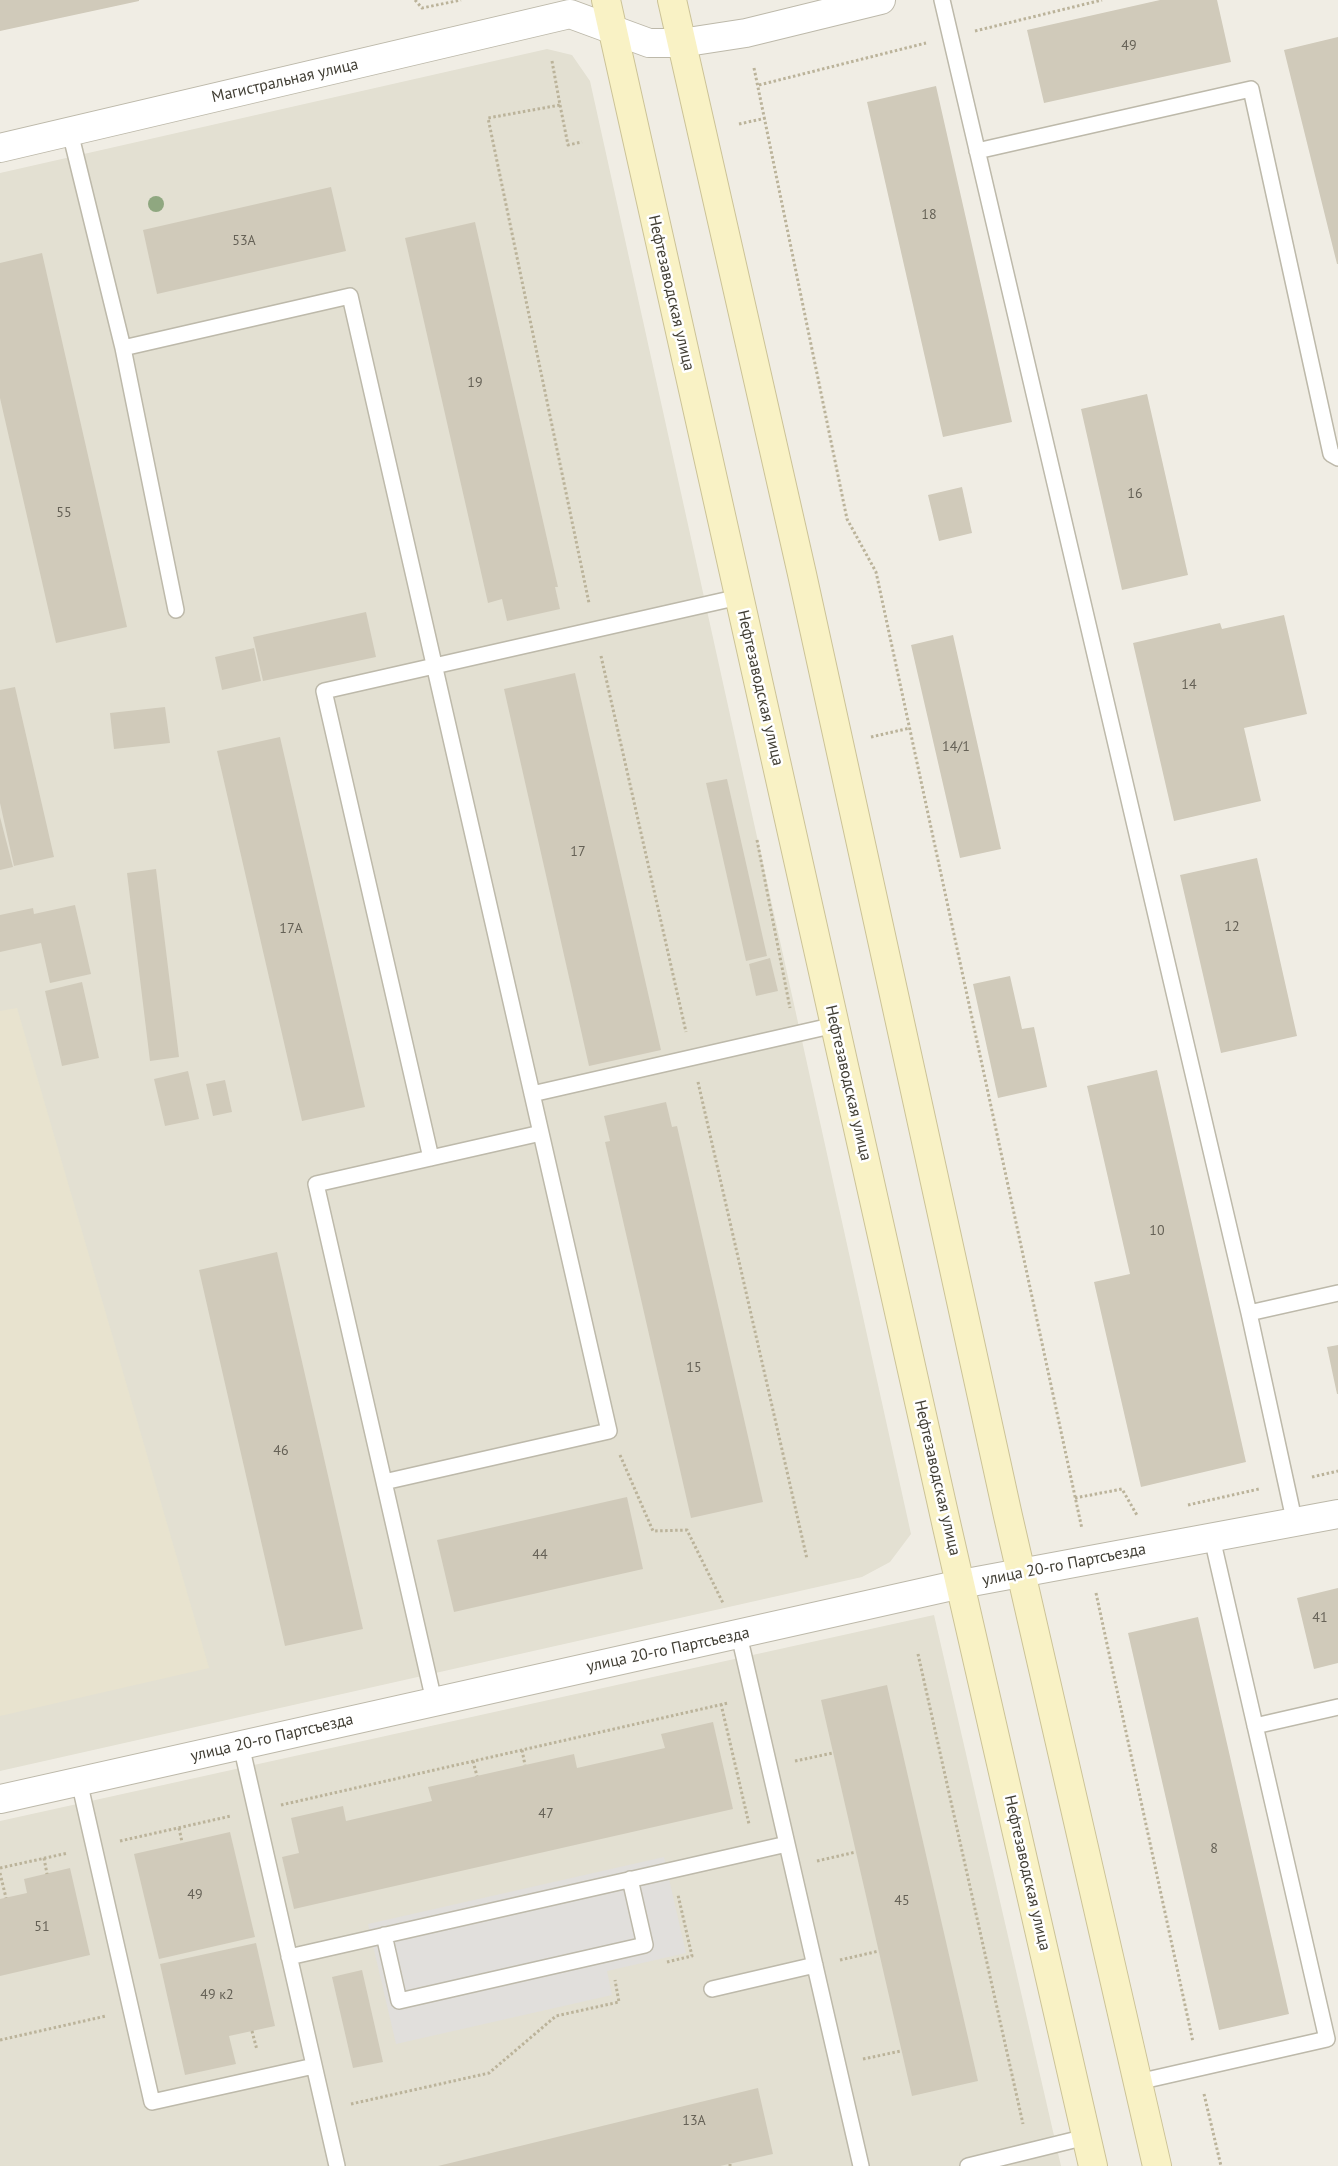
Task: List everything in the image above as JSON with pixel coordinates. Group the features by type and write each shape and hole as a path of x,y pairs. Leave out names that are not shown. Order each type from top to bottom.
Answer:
{"main road":[{"name":"Нефтезаводская улица","path":"606,0 1093,2166"},
{"path":"672,0 805,583 1021,1572 1157,2166"}],"street":[{"name":"Магистральная улица","path":"0,148 576,7 613,29 649,43 681,43 746,33 881,0"},
{"name":"улица 20-го Партсъезда","path":"0,1799 961,1584 1295,1524 1338,1514"}],"lane":[{"path":"942,0 1249,1313 1295,1524"},
{"path":"977,151 1251,89 1331,454 1338,458"},
{"path":"70,132 123,348 176,610"},
{"path":"123,348 350,296 609,1431 384,1482"},
{"path":"430,1158 324,691 739,597"},
{"path":"532,1094 835,1025"},
{"path":"434,1701 316,1184 541,1133"},
{"path":"1249,1313 1338,1293"},
{"path":"1138,2082 1326,2039 1212,1538"},
{"path":"739,1635 861,2166"},
{"path":"1255,1726 1338,1707"},
{"path":"241,1745 337,2166"},
{"path":"79,1781 152,2102 314,2066"},
{"path":"290,1957 787,1844"},
{"path":"384,1935 399,2001 645,1945 630,1879"},
{"path":"712,1989 815,1966"},
{"path":"968,2166 1086,2137"}],"path":[{"path":"415,0 422,8 460,0"},
{"path":"552,61 568,145 582,142"},
{"path":"754,68 766,118 847,519 876,572 1198,2068 1221,2166"},
{"path":"560,105 488,118 595,630 806,1560"},
{"path":"738,124 766,118"},
{"path":"865,738 910,728"},
{"path":"755,832 795,1033"},
{"path":"609,1431 653,1531 687,1530 739,1635"},
{"path":"1183,1506 1338,1471"},
{"path":"1075,1498 1122,1489 1136,1517 1146,1515"},
{"path":"918,1654 1025,2132"},
{"path":"0,1868 754,1697"},
{"path":"721,1704 750,1829"},
{"path":"522,1750 525,1765"},
{"path":"770,1767 833,1753"},
{"path":"473,1761 476,1776"},
{"path":"179,1828 182,1842"},
{"path":"792,1866 856,1852"},
{"path":"44,1858 47,1874"},
{"path":"0,1873 6,1898"},
{"path":"815,1966 878,1951"},
{"path":"0,2040 131,2010"},
{"path":"324,2110 488,2073 556,2016"},
{"path":"838,2065 901,2051"}],"shaded area":[{"path":"547,49 572,55 590,81 911,1534 890,1562 862,1577 0,1771 0,173"},
{"path":"17,1008 209,1668 0,1716 0,1011"},
{"path":"934,1615 1061,2166 0,2166 0,1821"},
{"path":"664,1857 686,1953 607,1971 612,1995 396,2044 368,1924"}],"building":[{"path":"0,0 139,0 139,1 0,31"},
{"path":"1160,0 1217,0 1231,62 1044,103 1027,30"},
{"path":"1338,37 1338,264 1337,264 1284,50"},
{"path":"936,86 1012,422 943,437 867,102"},
{"path":"331,187 346,251 157,294 143,230"},
{"path":"475,222 558,587 555,587 560,609 507,621 502,599 488,603 405,238"},
{"path":"42,253 127,627 56,643 0,398 0,263"},
{"path":"1147,394 1188,575 1122,590 1081,409"},
{"path":"962,487 972,533 939,541 928,495"},
{"path":"366,612 376,657 263,681 253,637"},
{"path":"1284,615 1307,714 1244,728 1261,801 1174,821 1133,643 1220,623 1222,629"},
{"path":"953,635 1001,849 960,858 911,645"},
{"path":"254,648 261,681 222,690 215,657"},
{"path":"575,673 661,1050 589,1066 504,689"},
{"path":"15,687 54,857 14,866 0,803 0,690"},
{"path":"165,707 170,743 114,749 110,713"},
{"path":"280,737 365,1107 302,1121 217,751"},
{"path":"727,779 767,956 746,961 706,783"},
{"path":"0,817 13,867 0,870"},
{"path":"1257,858 1297,1036 1221,1053 1180,875"},
{"path":"156,869 179,1057 150,1061 127,873"},
{"path":"75,905 91,974 50,983 41,943 0,952 0,915 33,908 34,914"},
{"path":"770,958 778,991 756,996 749,964"},
{"path":"1010,976 1022,1029 1034,1027 1047,1087 998,1098 973,984"},
{"path":"82,982 99,1058 62,1066 45,991"},
{"path":"1157,1070 1246,1462 1141,1487 1094,1282 1130,1274 1087,1086"},
{"path":"188,1071 199,1119 165,1126 154,1079"},
{"path":"225,1080 232,1112 213,1116 206,1084"},
{"path":"666,1102 672,1127 677,1126 763,1502 691,1518 605,1142 610,1141 604,1116"},
{"path":"277,1252 363,1629 285,1646 199,1270"},
{"path":"1338,1345 1338,1394 1337,1394 1327,1347"},
{"path":"627,1497 643,1569 454,1612 437,1540"},
{"path":"1338,1588 1338,1663 1314,1669 1297,1598"},
{"path":"1198,1617 1289,2014 1219,2030 1128,1633"},
{"path":"887,1685 978,2081 912,2096 821,1700"},
{"path":"713,1722 733,1809 294,1909 282,1857 299,1853 291,1818 343,1806 346,1821 432,1801 428,1787 574,1754 577,1768 665,1748 661,1734"},
{"path":"230,1832 255,1937 159,1959 134,1854"},
{"path":"70,1868 90,1955 0,1976 0,1899 27,1893 24,1879"},
{"path":"256,1943 275,2026 229,2036 236,2064 185,2075 160,1964"},
{"path":"362,1970 383,2062 353,2068 332,1977"},
{"path":"758,2088 773,2154 720,2166 438,2166"}]}
